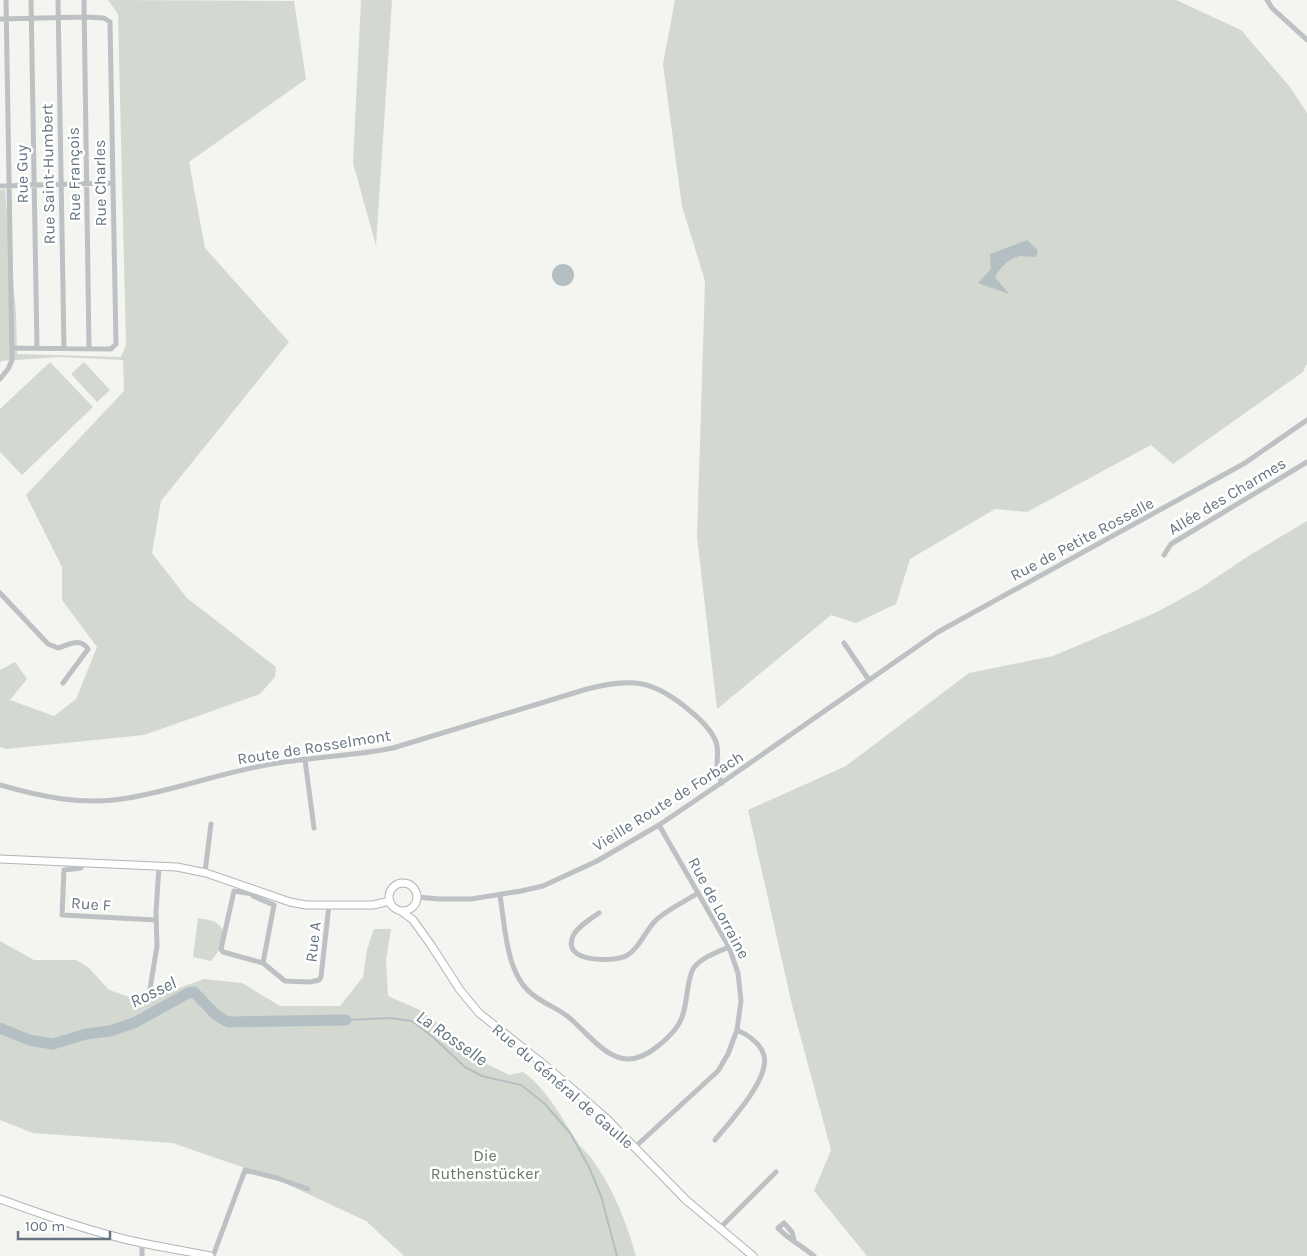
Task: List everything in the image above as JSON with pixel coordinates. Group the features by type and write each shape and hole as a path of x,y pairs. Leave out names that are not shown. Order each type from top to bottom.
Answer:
{"main road":[{"path":"0,859 177,867 205,872 254,892 306,905 373,905 390,901"},
{"path":"412,907 401,911 392,906 390,901 391,890 399,884 409,884 416,892 417,897 412,907 413,920"},
{"name":"Rue du Général de Gaulle","path":"401,911 413,920 460,990 479,1013 607,1119 686,1200 753,1256"},
{"path":"0,1199 63,1221 142,1243 211,1256"}],"street":[{"path":"0,379 12,360 9,185 3,19 6,0"},
{"name":"Rue Guy","path":"31,0 37,348"},
{"name":"Rue Saint-Humbert","path":"58,0 64,348"},
{"name":"Rue François","path":"84,0 90,348"},
{"path":"1267,0 1272,8 1307,40"},
{"path":"3,19 85,17"},
{"name":"Rue Charles","path":"85,17 104,18 110,22 116,344 111,349 90,348"},
{"path":"0,186 113,183"},
{"path":"12,348 90,348"},
{"name":"Rue de Petite Rosselle","path":"758,759 944,628 1245,463 1307,420"},
{"name":"Allée des Charmes","path":"1164,555 1171,544 1307,462"},
{"path":"0,593 48,644 58,648 78,641 88,649 63,684"},
{"path":"844,642 868,680"},
{"name":"Route de Rosselmont","path":"0,785 48,798 96,801 119,799 272,764 393,748 586,689 612,683 628,682 647,684 662,690 700,719 716,742 716,770 722,782"},
{"name":"Vieille Route de Forbach","path":"417,897 447,899 500,895 543,886 597,861 659,824 758,759"},
{"path":"305,760 314,828"},
{"path":"205,872 211,824"},
{"name":"Rue de Lorraine","path":"635,1147 718,1071 728,1054 737,1030 741,1001 738,972 728,947 659,824"},
{"name":"Rue F","path":"81,862 81,868 64,870 62,915 156,920"},
{"path":"150,989 157,946 156,920 159,866"},
{"path":"234,891 254,892 274,905 262,963 222,952 221,949 234,891"},
{"path":"598,913 572,937 572,946 575,953 585,958 616,959 632,952 648,928 665,912 698,893"},
{"path":"500,895 507,943 516,974 522,985 541,1001 560,1010 609,1054 619,1059 636,1059 655,1049 666,1040 682,1020 694,968 700,961 728,947"},
{"name":"Rue A","path":"262,963 285,981 310,982 319,980 322,973 329,905"},
{"path":"715,1140 754,1090 763,1072 765,1056 758,1044 746,1034 737,1030"},
{"path":"211,1256 245,1170 277,1178 308,1189"},
{"path":"720,1228 776,1172"},
{"path":"794,1240 814,1256"},
{"path":"142,1243 142,1256"}],"green space":[{"path":"108,0 294,1 306,79 189,162 205,248 289,342 161,501 152,553 187,598 276,667 275,677 260,694 144,735 6,749 0,747 0,670 15,662 27,679 10,700 54,716 76,699 97,647 62,600 62,567 26,495 124,391 123,360 59,357 2,361 0,363 0,190 5,189 16,313 17,354 121,357 126,345 118,14"},
{"path":"361,0 392,0 376,246 353,163"},
{"path":"675,0 1176,0 1241,30 1290,87 1307,113 1307,364 1303,372 1173,464 1151,445 1027,512 995,509 910,559 896,604 856,623 831,615 717,709 697,537 705,281 682,206 663,64"},
{"path":"50,362 93,407 22,475 0,452 0,409"},
{"path":"84,362 110,390 97,402 71,374"},
{"path":"1307,521 1307,1256 867,1256 814,1191 831,1150 793,1009 748,810 846,766 969,673 1053,656 1155,613 1199,589 1250,555"},
{"path":"198,918 215,922 223,930 220,949 211,961 193,957"},
{"name":"Die Ruthenstücker","path":"374,929 391,929 386,960 388,996 420,1010 460,1040 478,1060 510,1075 523,1072 540,1087 603,1175 615,1197 636,1256 404,1256 366,1221 276,1179 173,1143 33,1133 0,1120 0,941 34,960 76,960 88,967 109,990 142,1001 204,979 242,983 280,1006 340,1006 363,977 367,950"}],"shaded area":[{"path":"1027,240 1038,250 1036,257 1020,256 1012,259 1002,267 995,277 1009,294 978,283 991,269 990,254"},
{"path":"563,264 571,267 574,275 571,283 563,286 555,283 552,275 555,267"}],"waterway":[{"name":"Rossel","path":"0,1028 29,1040 53,1044 86,1034 110,1031 134,1023 188,993 194,992 216,1015 228,1022 346,1020"},
{"name":"La Rosselle","path":"346,1020 390,1018 412,1021 433,1037 465,1067 482,1076 521,1085 544,1103 570,1133 589,1167 601,1196 617,1256"}]}
